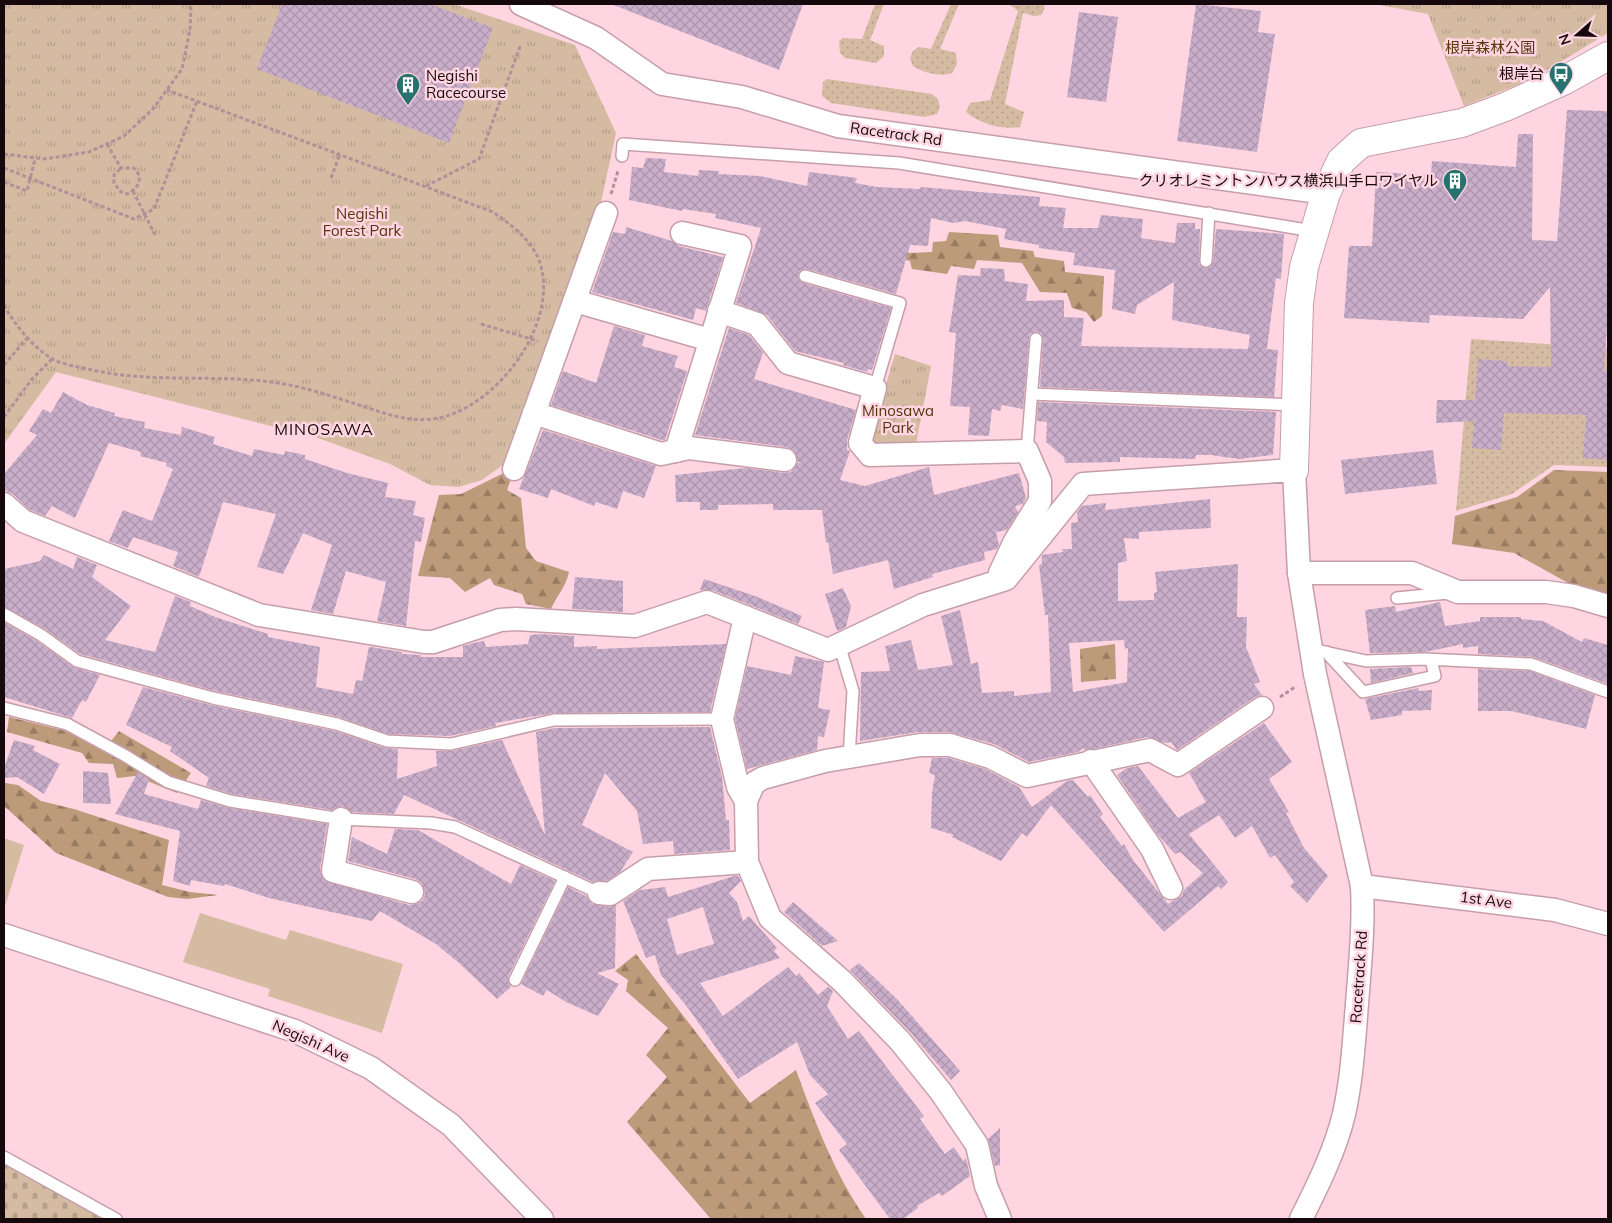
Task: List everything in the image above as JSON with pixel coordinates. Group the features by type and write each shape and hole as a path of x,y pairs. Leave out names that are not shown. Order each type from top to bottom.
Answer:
{"street":[{"name":"Racetrack Rd","path":"522,4 596,38 662,84 742,97 838,126 1326,193"},
{"path":"4,504 23,521 259,615 433,642 500,620 516,619 635,626 707,602 828,650 923,605 1006,579 1083,484 1294,470 1299,302 1304,267 1313,231 1326,193 1341,162 1361,144 1481,117 1565,80 1608,56"},
{"path":"514,469 606,213"},
{"path":"676,451 740,246 682,234"},
{"path":"574,301 710,340"},
{"path":"719,310 757,324 788,363 875,388 860,443 870,456 1027,451 1040,481 1040,501 1015,541 996,582"},
{"path":"534,413 661,454 689,448 785,460"},
{"name":"Racetrack Rd","path":"1294,470 1299,573 1318,651 1327,729 1362,886 1361,957 1353,1058 1344,1114 1325,1170 1301,1219"},
{"path":"1299,573 1412,573 1458,592 1546,592 1574,596 1608,606"},
{"path":"745,617 722,719 738,787 746,800"},
{"path":"1000,1219 986,1186 977,1145 941,1092 900,1042 842,981 770,918 747,862 746,800 754,783 763,778 825,761 920,744 950,745 990,757 1028,776 1091,761 1150,750 1178,765 1262,708"},
{"path":"1091,761 1152,849 1171,888"},
{"path":"340,819 333,871 412,892"},
{"path":"599,893 610,894 648,869 747,862"},
{"name":"1st Ave","path":"1362,886 1555,910 1608,924"},
{"name":"Negishi Ave","path":"4,935 295,1031 371,1068 451,1125 542,1219"}],"lane":[{"path":"622,156 623,144 899,163 1313,231"},
{"path":"1206,261 1209,213"},
{"path":"805,276 900,303 875,388"},
{"path":"1027,451 1036,339"},
{"path":"1032,394 1295,405"},
{"path":"1398,598 1458,592"},
{"path":"4,614 41,636 77,661 213,698 337,724 387,741 451,744 554,720 722,719"},
{"path":"839,644 853,691 849,757"},
{"path":"1318,651 1363,692 1435,676 1431,660"},
{"path":"1318,651 1366,662 1431,660 1531,664 1608,692"},
{"path":"4,708 67,724 124,755 168,782 230,801 340,819 430,823 455,827 599,893"},
{"path":"515,980 565,877"},
{"path":"4,1158 112,1218"}],"path":[{"path":"4,154 35,159 89,152 124,136 153,110 182,68 190,30 191,4"},
{"path":"425,186 479,159 521,44"},
{"path":"4,305 28,337 52,359 106,374 141,378 272,382 319,392 397,418 433,419 469,407 502,381 530,339 539,317 544,292 539,260 519,230 493,212 167,90"},
{"path":"4,168 134,219 154,209 197,101"},
{"path":"107,144 122,168"},
{"path":"331,178 340,154"},
{"path":"606,213 622,156"},
{"path":"4,182 26,191 31,179 35,159"},
{"path":"122,168 134,168 139,173 138,184 133,191 127,194 117,188 114,175 122,168"},
{"path":"133,191 155,235"},
{"path":"481,324 558,348"},
{"path":"4,365 28,337"},
{"path":"4,417 32,379 52,359"}],"green space":[{"name":"Negishi Forest Park","path":"4,4 454,4 575,45 616,133 597,221 504,464 482,480 459,487 430,485 390,464 315,437 56,372 4,444"},
{"path":"875,4 884,4 870,40 884,46 884,56 876,63 845,58 840,53 839,41 843,38 862,39"},
{"path":"951,4 959,4 940,49 956,53 957,64 952,73 932,74 913,66 910,58 913,51 919,47 931,49"},
{"path":"1009,4 1043,4 1045,8 1041,15 1034,16 1023,13 1005,104 1024,112 1020,127 1013,128 984,123 966,112 970,103 990,100 1018,11"},
{"name":"根岸森林公園","path":"1374,4 1608,4 1608,33 1534,78 1464,106 1428,14"},
{"path":"827,79 932,94 938,99 940,107 937,114 924,117 831,103 822,96 823,82"},
{"path":"949,232 998,235 1000,247 1033,251 1035,257 1064,261 1065,272 1104,276 1102,316 1094,322 1086,312 1072,308 1067,293 1040,292 1022,263 977,260 974,269 951,266 947,274 912,269 910,261 872,251 874,244 910,253 932,252 933,242 946,241"},
{"path":"1471,339 1608,348 1608,467 1554,465 1512,494 1456,511"},
{"name":"Minosawa Park","path":"895,354 931,366 916,444 874,448 870,439"},
{"path":"1554,470 1608,472 1608,595 1570,584 1514,553 1452,544 1455,516 1517,497"},
{"path":"506,472 511,479 507,490 521,498 526,548 536,561 569,572 566,582 551,609 526,604 522,594 494,585 490,578 465,592 450,578 418,576 439,495 461,494"},
{"path":"1115,644 1116,679 1081,682 1080,649"},
{"path":"9,717 66,731 103,751 119,731 191,773 177,793 135,776 117,778 113,764 89,763 82,753 7,732"},
{"path":"4,783 18,785 41,801 74,809 169,840 162,885 190,892 218,895 187,899 168,897 56,853 4,806"},
{"path":"4,838 24,845 5,906 4,906"},
{"path":"200,913 286,940 290,930 403,964 382,1033 268,996 270,989 183,962"},
{"path":"636,954 750,1103 796,1070 818,1128 835,1165 844,1184 866,1219 711,1219 627,1122 667,1077 646,1055 668,1028 626,991 628,980 615,971"},
{"path":"4,1162 107,1219 4,1219"}],"building":[{"name":"Negishi Racecourse","path":"282,4 430,4 493,28 449,143 257,69"},
{"path":"611,4 803,4 779,70"},
{"path":"1196,4 1261,11 1258,32 1275,34 1257,152 1177,141"},
{"path":"1079,12 1118,17 1106,102 1067,97"},
{"name":"クリオレミントンハウス横浜山手ロワイヤル","path":"1567,110 1608,111 1608,314 1604,371 1608,371 1608,460 1583,458 1586,415 1504,413 1501,450 1472,448 1474,421 1436,423 1437,400 1475,400 1478,359 1507,361 1507,366 1551,367 1550,287 1523,319 1430,315 1429,323 1344,318 1349,246 1372,246 1376,172 1431,175 1432,161 1516,167 1518,134 1533,134 1532,240 1557,241"},
{"path":"646,158 666,159 664,172 698,176 699,170 719,171 718,174 760,176 807,186 809,172 857,178 855,183 877,187 920,189 921,187 1040,197 1039,206 1066,208 1063,228 1098,228 1101,215 1143,219 1141,238 1175,243 1177,223 1195,223 1195,229 1200,229 1199,264 1205,268 1210,267 1213,262 1216,229 1284,234 1281,279 1276,278 1267,349 1278,350 1274,397 1040,387 1043,339 1041,333 1036,332 1030,334 1029,338 1023,409 1002,405 1000,411 992,409 989,436 968,435 970,407 950,406 956,333 949,332 958,275 980,276 981,268 1004,269 1005,281 1028,284 1026,301 1064,300 1064,317 1084,318 1081,346 1248,349 1250,335 1172,320 1174,282 1137,305 1135,314 1112,309 1115,270 1073,265 1075,253 1039,248 1039,245 1004,239 1006,229 965,221 953,223 931,218 928,246 910,245 896,294 807,269 799,271 798,278 803,283 891,308 872,370 868,369 867,372 843,365 844,363 795,351 767,315 736,303 761,228 715,218 716,214 683,209 682,211 629,200 632,167 643,168"},
{"path":"626,227 672,241 679,246 723,257 706,311 696,308 693,320 592,292 613,232 625,234"},
{"path":"614,326 645,335 642,346 678,356 674,367 687,371 665,440 551,405 563,371 596,383"},
{"path":"729,328 749,335 763,353 754,379 856,410 847,440 847,450 850,451 840,480 865,486 929,467 934,495 1019,473 1026,498 1023,504 1015,506 1018,512 1007,530 996,532 999,545 997,549 984,552 985,560 932,574 933,577 894,589 888,560 833,574 828,542 826,543 822,510 773,510 773,504 718,505 718,510 700,510 700,502 676,502 675,475 746,468 784,473 791,472 797,463 803,463 798,462 793,450 787,447 695,435"},
{"path":"63,392 87,405 115,413 114,416 145,422 144,428 181,435 182,427 215,437 213,444 252,456 254,449 284,455 285,451 305,455 305,459 347,473 388,483 385,497 416,501 413,515 425,518 421,542 415,541 406,626 377,621 386,582 346,571 333,614 311,610 332,545 303,533 283,574 257,567 276,514 223,502 199,577 173,566 178,552 133,537 128,548 109,541 123,510 152,521 173,469 166,466 167,463 140,456 141,452 109,443 75,518 52,506 45,516 30,510 13,494 4,490 4,474 37,435 29,431 43,409 51,413"},
{"path":"1038,402 1276,412 1273,455 1239,459 1211,455 1196,455 1195,459 1120,457 1120,462 1065,463 1064,457 1046,442 1047,422 1037,421"},
{"path":"543,430 656,466 644,498 623,491 617,509 596,502 594,506 551,489 548,498 519,489"},
{"path":"1433,450 1437,484 1345,494 1341,460"},
{"path":"1210,499 1211,528 1139,532 1139,539 1124,538 1127,561 1118,563 1118,601 1154,600 1154,593 1157,592 1155,572 1238,564 1237,617 1247,617 1246,647 1260,682 1254,684 1262,695 1255,697 1177,750 1171,742 1165,743 1147,737 1094,749 1085,750 1083,748 1078,752 1029,762 994,744 950,732 918,732 860,741 861,672 890,671 885,646 911,640 918,670 953,665 941,616 960,610 971,664 978,662 982,693 1014,691 1014,696 1051,692 1048,615 1045,615 1039,565 1042,564 1042,555 1063,552 1062,549 1072,549 1071,523 1078,522 1077,513 1082,506 1106,503 1105,510","holes":["1124,640 1125,649 1128,648 1127,682 1073,692 1069,643"]},
{"path":"44,555 73,569 77,557 97,565 92,577 131,606 105,640 155,652 175,596 191,602 190,606 215,617 268,634 268,637 320,647 316,687 353,694 356,680 362,681 369,647 402,652 402,654 421,655 421,657 463,657 463,646 484,641 486,647 528,644 530,635 541,634 574,636 574,647 597,646 597,649 726,644 710,712 554,713 495,723 496,726 450,736 388,734 339,717 215,691 80,654 45,629 4,607 4,569 40,561"},
{"path":"575,577 623,581 623,612 572,609"},
{"path":"704,579 755,596 802,616 798,624 712,590 700,590"},
{"path":"843,588 851,606 846,627 837,631 825,594"},
{"path":"1440,602 1445,626 1480,621 1480,617 1521,617 1521,619 1543,621 1582,642 1584,638 1608,645 1608,684 1533,657 1478,654 1478,646 1463,648 1463,644 1425,652 1370,653 1365,610 1395,606 1396,612"},
{"path":"4,622 37,641 73,667 100,675 86,702 82,700 72,718 4,697"},
{"path":"795,656 824,662 818,708 830,710 824,737 818,736 817,750 747,769 735,719 747,666 791,675"},
{"path":"1411,667 1413,673 1371,683 1370,669"},
{"path":"1478,669 1530,671 1595,695 1586,729 1511,711 1478,711"},
{"path":"143,687 211,705 335,731 385,748 398,749 397,779 437,766 436,751 452,751 502,740 545,835 536,732 555,728 710,727 722,777 726,820 729,820 730,850 674,854 673,841 643,844 637,811 605,773 582,825 633,852 620,872 607,881 593,882 404,795 394,814 352,812 343,806 332,810 232,794 206,786 209,778 170,751 172,747 126,725"},
{"path":"1418,688 1419,691 1432,690 1431,710 1402,711 1402,715 1371,720 1365,699"},
{"path":"1264,723 1292,762 1269,779 1289,812 1286,813 1304,848 1328,876 1307,903 1290,886 1294,882 1275,855 1270,858 1252,826 1235,838 1219,815 1189,834 1228,882 1221,889 1218,886 1164,932 1051,805 1027,837 1022,833 1001,861 952,837 954,835 931,828 932,793 935,775 929,773 932,758 948,758 985,769 1019,787 1032,807 1067,781 1073,780 1088,797 1090,795 1103,814 1100,817 1122,846 1124,844 1133,860 1168,904 1182,896 1184,890 1203,873 1180,852 1175,854 1157,834 1117,775 1127,768 1138,766 1178,818 1206,802 1189,773"},
{"path":"14,740 35,746 33,750 60,764 44,794 17,777 4,778 4,768"},
{"path":"83,771 108,773 111,804 83,803"},
{"path":"138,772 149,779 144,794 198,809 201,800 229,808 327,824 320,869 324,880 409,905 422,901 425,895 422,883 415,879 348,861 352,837 387,854 395,829 418,830 511,884 520,865 555,881 508,977 511,987 497,999 436,944 380,911 372,921 269,898 225,884 224,886 191,880 190,886 173,881 180,831 115,814"},
{"path":"738,876 741,881 729,893 737,902 743,921 749,916 777,948 774,951 780,958 700,983 723,1016 788,967 796,976 799,973 818,995 828,987 833,991 827,1006 848,1039 859,1031 924,1116 920,1119 945,1154 954,1147 963,1161 966,1158 970,1176 942,1196 939,1193 917,1206 918,1208 903,1219 890,1219 839,1150 847,1144 815,1103 828,1094 810,1075 797,1042 738,1079 688,1008 661,975 655,955 646,958 623,901 640,890 665,887 668,897","holes":["703,907 714,944 677,955 667,919"]},
{"path":"568,887 586,896 592,904 609,907 616,905 615,968 597,973 619,984 598,1016 566,1002 547,990 543,996 521,984"},
{"path":"793,902 838,941 822,946 784,912"},
{"path":"859,963 897,999 960,1071 951,1080 910,1032 850,970"},
{"path":"1000,1128 1000,1165 995,1166 988,1139"}],"place":[{"name":"根岸台","path":"1561,95"},
{"name":"Negishi Racecourse","path":"408,106"},
{"name":"クリオレミントンハウス横浜山手ロワイヤル","path":"1455,202"}],"district":[{"name":"MINOSAWA","path":"324,429"}]}
